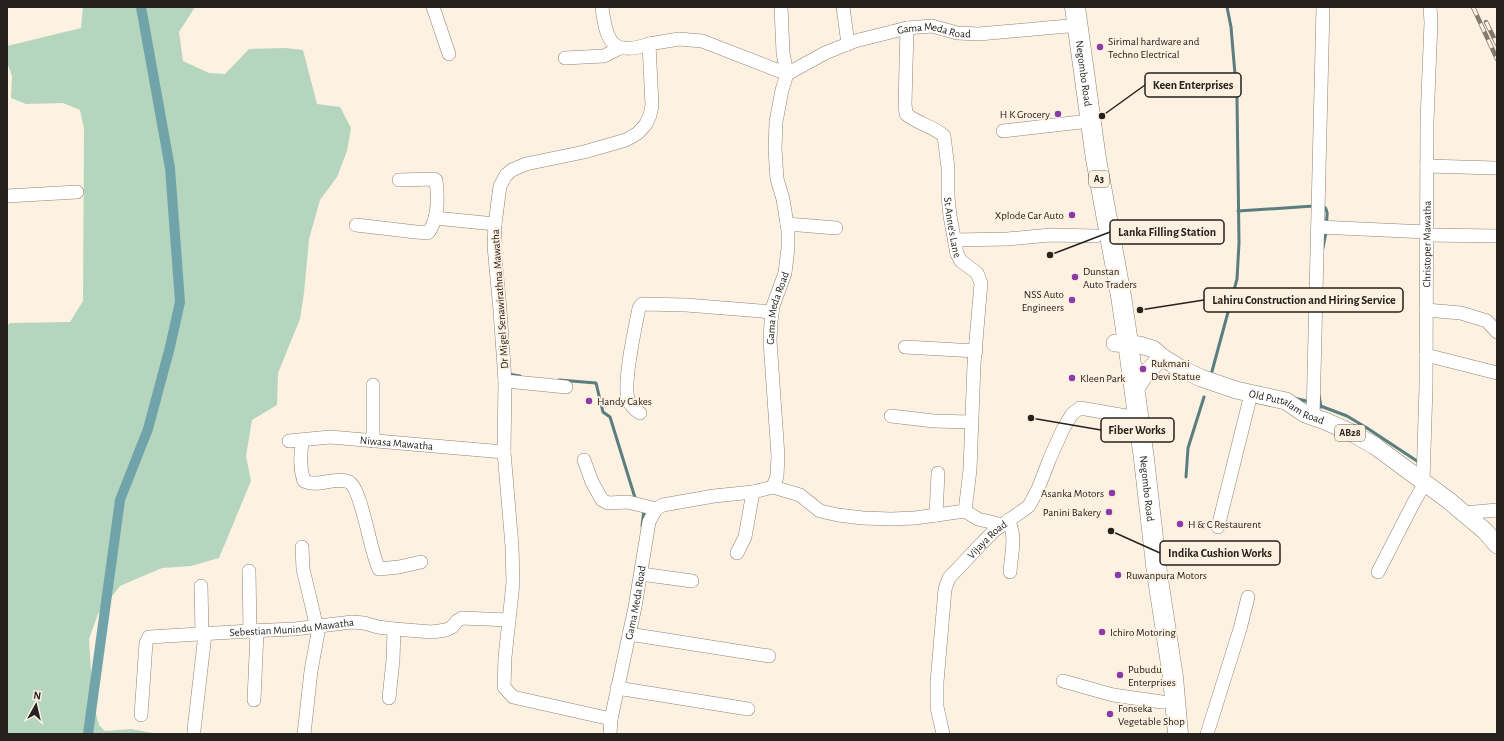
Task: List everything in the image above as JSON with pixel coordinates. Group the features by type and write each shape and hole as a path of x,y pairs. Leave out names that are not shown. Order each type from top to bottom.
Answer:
{"highway":[{"name":"Negombo Road","path":"1076,7 1096,159 1123,342 1134,391 1144,459 1157,573 1173,677 1178,734"},
{"name":"Negombo Road","path":"1067,17 1096,236 1108,298 1123,342 1126,416 1134,468 1166,734"}],"main road":[{"path":"1123,342 1157,353 1134,391"},
{"name":"Old Puttalam Road","path":"1123,342 1135,351 1147,356 1157,353 1178,367 1220,385 1251,394 1286,401 1305,414 1352,433 1375,446 1424,482 1464,513 1497,545"}],"street":[{"path":"433,7 449,54"},
{"path":"602,7 604,24 610,40 620,48 638,48 649,44 679,39 702,42 787,74"},
{"path":"781,7 783,52 787,74"},
{"path":"842,7 848,44"},
{"path":"1313,416 1323,7"},
{"name":"Christoper Mawatha","path":"1424,482 1427,121 1431,22 1430,7"},
{"name":"Gama Meda Road","path":"772,487 777,476 778,456 770,341 773,306 785,274 788,248 787,224 777,179 775,149 776,122 782,90 787,74 825,53 848,44 907,28 932,26 957,32 979,34 1067,17"},
{"name":"St Anne's Lane","path":"907,28 904,104 906,114 914,120 937,129 944,136 948,168 948,197 950,216 957,254 961,261 977,273 980,278 971,422 970,470 965,512"},
{"name":"Dr Migel Senawirathna Mawatha","path":"611,719 514,697 504,687 505,657 513,583 512,546 504,452 505,381 494,246 495,224 500,186 506,175 512,170 526,164 584,152 626,140 638,133 646,124 652,105 649,44"},
{"path":"565,58 604,56 620,48"},
{"path":"1003,131 1081,122"},
{"path":"1427,166 1495,168"},
{"path":"356,224 416,232 428,232 435,218 437,192 436,180 399,180"},
{"path":"7,196 77,192"},
{"path":"435,218 495,224"},
{"path":"787,224 836,228"},
{"path":"1318,227 1427,234 1497,236"},
{"path":"955,240 1007,239 1050,235 1096,236"},
{"path":"640,413 634,409 628,399 627,381 638,308 642,304 686,305 772,312"},
{"path":"1426,310 1461,312 1487,321 1497,332"},
{"path":"905,347 976,351"},
{"path":"1426,355 1497,373"},
{"path":"505,381 566,388"},
{"path":"373,385 373,441"},
{"path":"1218,527 1251,394"},
{"name":"Vijaya Road","path":"943,734 937,707 937,682 945,589 949,578 981,544 1005,523 1029,506 1034,498 1056,443 1072,414 1080,408 1126,416"},
{"path":"891,416 934,421 971,422"},
{"name":"Niwasa Mawatha","path":"289,441 330,437 504,452"},
{"path":"302,440 300,465 304,481 310,484 345,481 351,483 355,489 363,512 372,553 379,569 399,567 421,562"},
{"path":"584,460 592,482 602,500 608,503 628,502 656,509 663,505 714,496 753,492 772,487 800,495 820,511 863,518 915,518 965,512 978,519 1005,523 1012,528 1013,536 1010,572"},
{"path":"936,515 938,473"},
{"path":"1378,572 1424,482"},
{"path":"737,553 745,537 753,492"},
{"name":"Gama Meda Road","path":"610,734 611,719 641,574 649,522 656,509"},
{"path":"1464,513 1497,510"},
{"path":"302,547 303,569 318,628 311,671 304,734"},
{"path":"249,571 254,631 254,700"},
{"path":"641,574 692,581"},
{"path":"194,730 203,634 201,586"},
{"path":"1207,734 1240,629 1248,597"},
{"name":"Sebestian Munindu Mawatha","path":"141,715 146,643 148,638 318,628 352,622 394,629 432,632 446,630 462,618 509,620"},
{"path":"389,698 393,660 394,629"},
{"path":"629,634 769,656"},
{"path":"1063,681 1100,692 1162,702"},
{"path":"617,688 748,709"}],"green space":[{"path":"83,7 195,7 179,32 183,61 209,73 225,74 249,49 285,48 303,50 317,104 340,107 351,128 347,151 337,177 320,200 309,239 300,319 278,373 277,405 252,420 246,456 251,481 219,558 191,566 162,568 120,586 98,614 89,639 93,702 99,725 105,731 131,729 158,734 7,734 7,326 10,323 70,322 83,301 84,129 80,110 63,103 26,104 11,98 12,76 7,62 7,46 81,28"}],"waterway":[{"path":"88,734 120,500 148,429 170,347 180,302 170,168 141,7"},
{"path":"1211,375 1237,279 1239,243 1237,98 1231,27 1227,7"},
{"path":"1238,211 1314,206"},
{"path":"1323,206 1327,212 1326,224"},
{"path":"1323,248 1326,232"},
{"path":"508,374 520,376"},
{"path":"559,380 596,383 603,412 610,417 636,501"},
{"path":"1319,395 1321,407"},
{"path":"1186,477 1188,448 1204,397"},
{"path":"1294,398 1310,402"},
{"path":"1318,405 1347,416 1420,463"},
{"path":"642,526 644,510"}],"railway":[{"path":"1473,7 1497,59"},
{"path":"1486,22 1497,44"}],"place":[{"name":"Sirimal hardware and Techno Electrical","path":"1100,47"},
{"name":"H K Grocery","path":"1058,114"},
{"name":"Keen Enterprises","path":"1102,116"},
{"name":"Xplode Car Auto","path":"1072,215"},
{"name":"Lanka Filling Station","path":"1050,255"},
{"name":"Dunstan Auto Traders","path":"1075,277"},
{"name":"NSS Auto Engineers","path":"1072,300"},
{"name":"Lahiru Construction and Hiring Service","path":"1140,310"},
{"name":"Rukmani Devi Statue","path":"1143,369"},
{"name":"Kleen Park","path":"1072,378"},
{"name":"Handy Cakes","path":"589,401"},
{"name":"Fiber Works","path":"1031,418"},
{"name":"Asanka Motors","path":"1112,493"},
{"name":"Panini Bakery","path":"1109,512"},
{"name":"H & C Restaurent","path":"1180,524"},
{"name":"Indika Cushion Works","path":"1111,531"},
{"name":"Ruwanpura Motors","path":"1118,575"},
{"name":"Ichiro Motoring","path":"1102,632"},
{"name":"Pubudu Enterprises","path":"1120,675"},
{"name":"Fonseka Vegetable Shop","path":"1110,714"}]}
